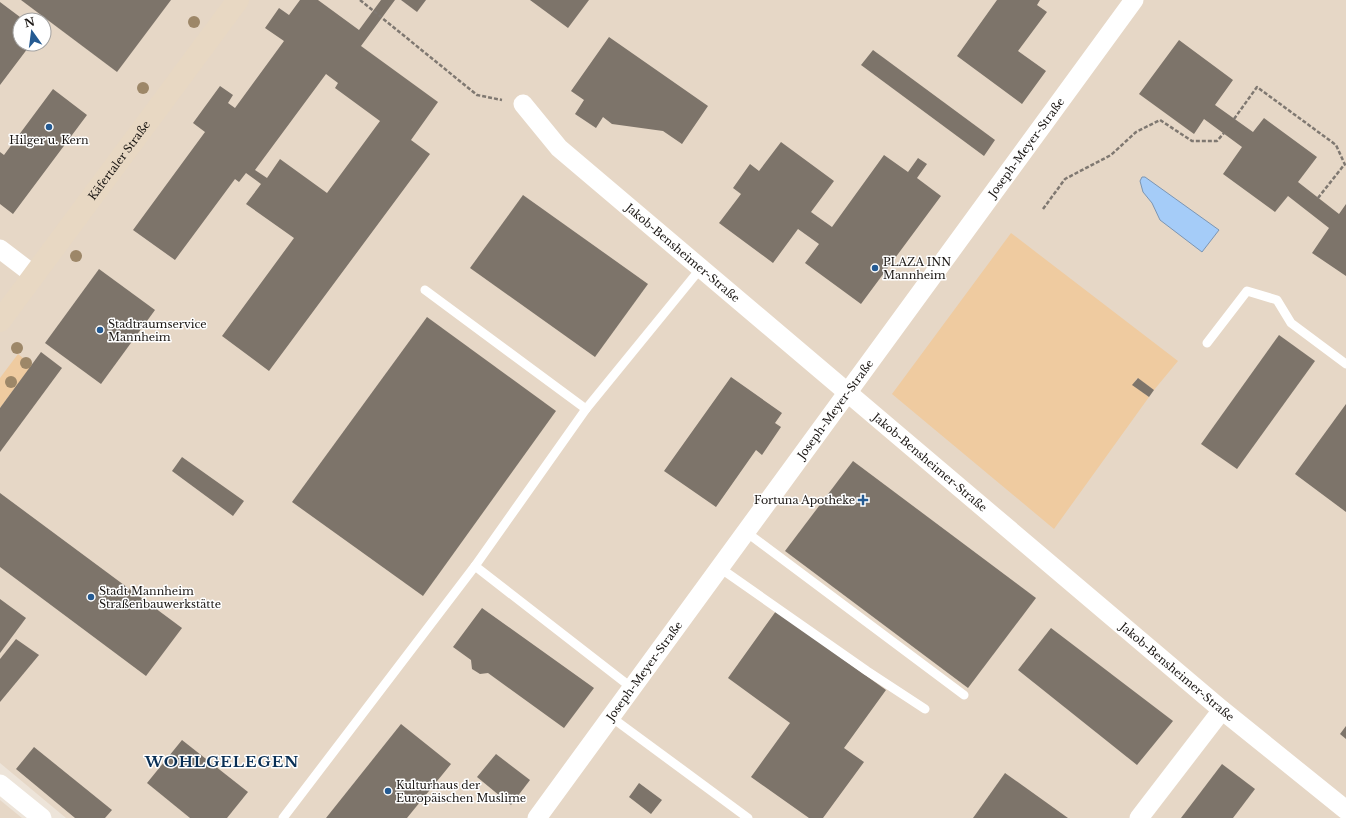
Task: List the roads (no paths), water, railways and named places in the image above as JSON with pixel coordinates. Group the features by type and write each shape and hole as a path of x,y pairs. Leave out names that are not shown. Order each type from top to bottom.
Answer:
{"street":[{"name":"Käfertaler Straße","path":"0,321 238,0"},
{"name":"Joseph-Meyer-Straße","path":"537,818 849,393 1134,0"},
{"name":"Jakob-Bensheimer-Straße","path":"523,104 559,148 1222,710 1346,810"},
{"path":"0,249 34,275"},
{"path":"1139,818 1222,710"},
{"path":"0,784 42,818"}],"lane":[{"path":"283,818 475,566 586,409 701,268"},
{"path":"425,290 586,409"},
{"path":"1207,343 1247,291 1277,300 1291,323 1346,364"},
{"path":"746,532 964,695"},
{"path":"475,566 632,688"},
{"path":"720,568 867,671 925,709"},
{"path":"611,717 748,818"}],"water":[{"path":"1142,177 1145,177 1219,230 1202,252 1160,220 1152,203 1143,192 1140,181"}],"place":[{"name":"Hilger u. Kern","path":"49,127"},
{"name":"PLAZA INN Mannheim","path":"875,268"},
{"name":"Stadtraumservice Mannheim","path":"100,330"},
{"name":"Fortuna Apotheke","path":"863,500"},
{"name":"Stadt Mannheim Straßenbauwerkstätte","path":"91,597"},
{"name":"Kulturhaus der Europäischen Muslime","path":"388,791"}],"district":[{"name":"WOHLGELEGEN","path":"222,761"}]}
